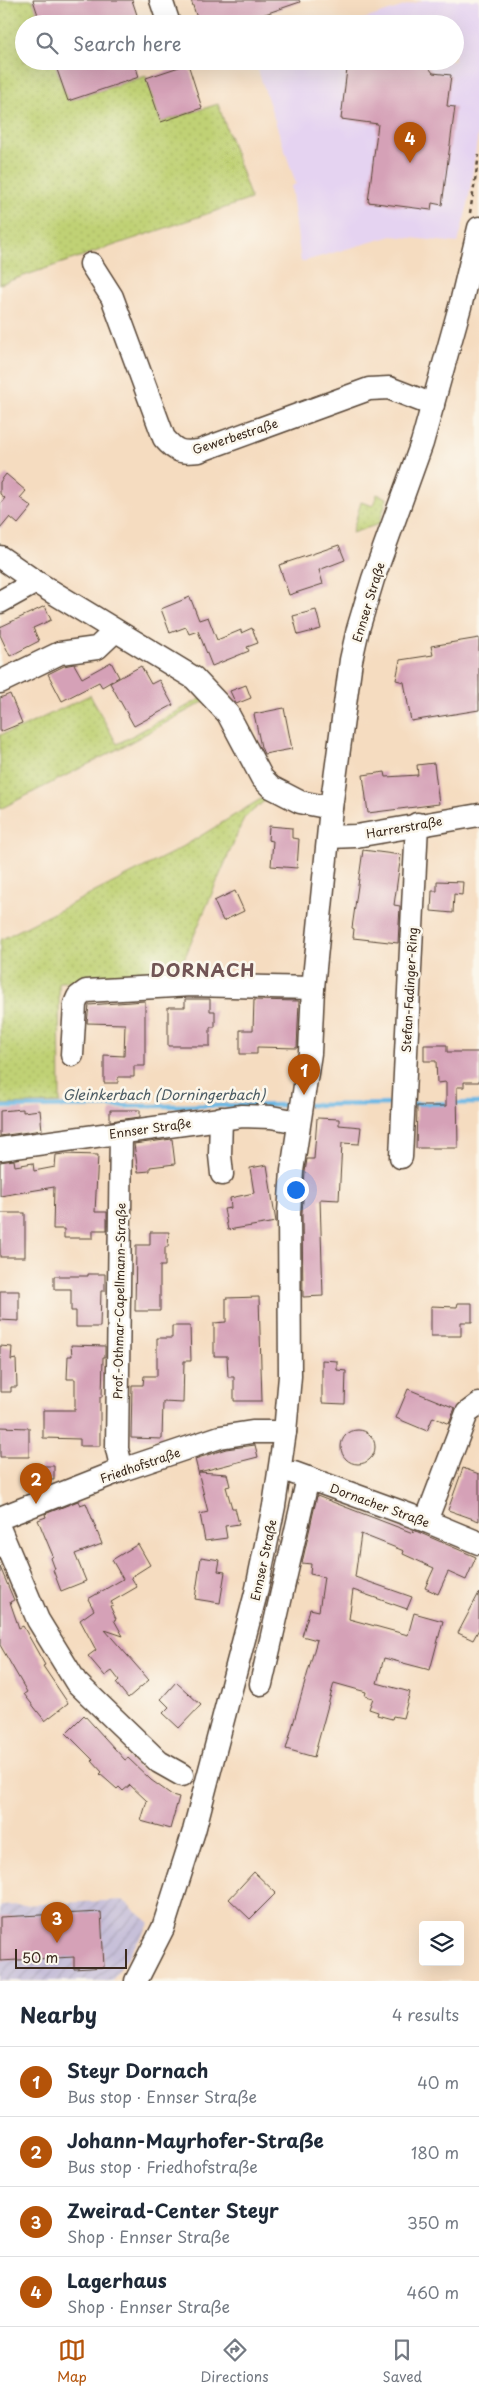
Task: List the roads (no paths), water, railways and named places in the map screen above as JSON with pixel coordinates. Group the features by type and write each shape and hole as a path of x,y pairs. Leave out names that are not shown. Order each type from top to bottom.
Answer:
{"street":[{"path":"161,0 166,15"},
{"name":"Ennser Straße","path":"136,1981 163,1928 176,1892 213,1760 256,1549 281,1468 291,1353 289,1213 292,1171 312,1029 313,988 331,808 358,629 373,579 405,495 433,405 479,228"},
{"name":"Gewerbestraße","path":"91,264 112,297 164,438 173,449 185,452 200,451 369,389 389,388 433,405"},
{"path":"0,556 36,582 194,678 228,714 262,778 271,787 300,802 331,808"},
{"path":"0,602 36,582"},
{"path":"0,682 60,653 98,648 115,631"},
{"name":"Harrerstraße","path":"329,837 356,836 417,824 479,815"},
{"name":"Stefan-Fadinger-Ring","path":"401,1157 417,824"},
{"path":"72,1055 75,1004 78,997 86,991 192,986 313,988"},
{"name":"Ennser Straße","path":"0,1149 221,1118 302,1110"},
{"path":"221,1118 220,1155 222,1174"},
{"name":"Prof.-Othmar-Capellmann-Straße","path":"121,1132 116,1449 122,1470"},
{"path":"426,1521 468,1413 479,1404"},
{"name":"Friedhofstraße","path":"0,1518 122,1470 220,1437 252,1432 285,1432"},
{"name":"Dornacher Straße","path":"281,1468 426,1521 479,1543"},
{"path":"261,1684 308,1478"},
{"path":"0,1530 38,1620 76,1682 159,1762 182,1775"}],"waterway":[{"name":"Gleinkerbach (Dorningerbach)","path":"409,1104 479,1103"},
{"name":"Gleinkerbach (Dorningerbach)","path":"309,1105 396,1104"},
{"name":"Gleinkerbach (Dorningerbach)","path":"0,1107 296,1105"}],"place":[{"name":"Lagerhaus","path":"410,163"},
{"name":"Steyr Dornach","path":"304,1095"},
{"name":"Johann-Mayrhofer-Straße","path":"36,1504"},
{"name":"Zweirad-Center Steyr","path":"57,1943"}],"district":[{"name":"DORNACH","path":"203,969"}]}
